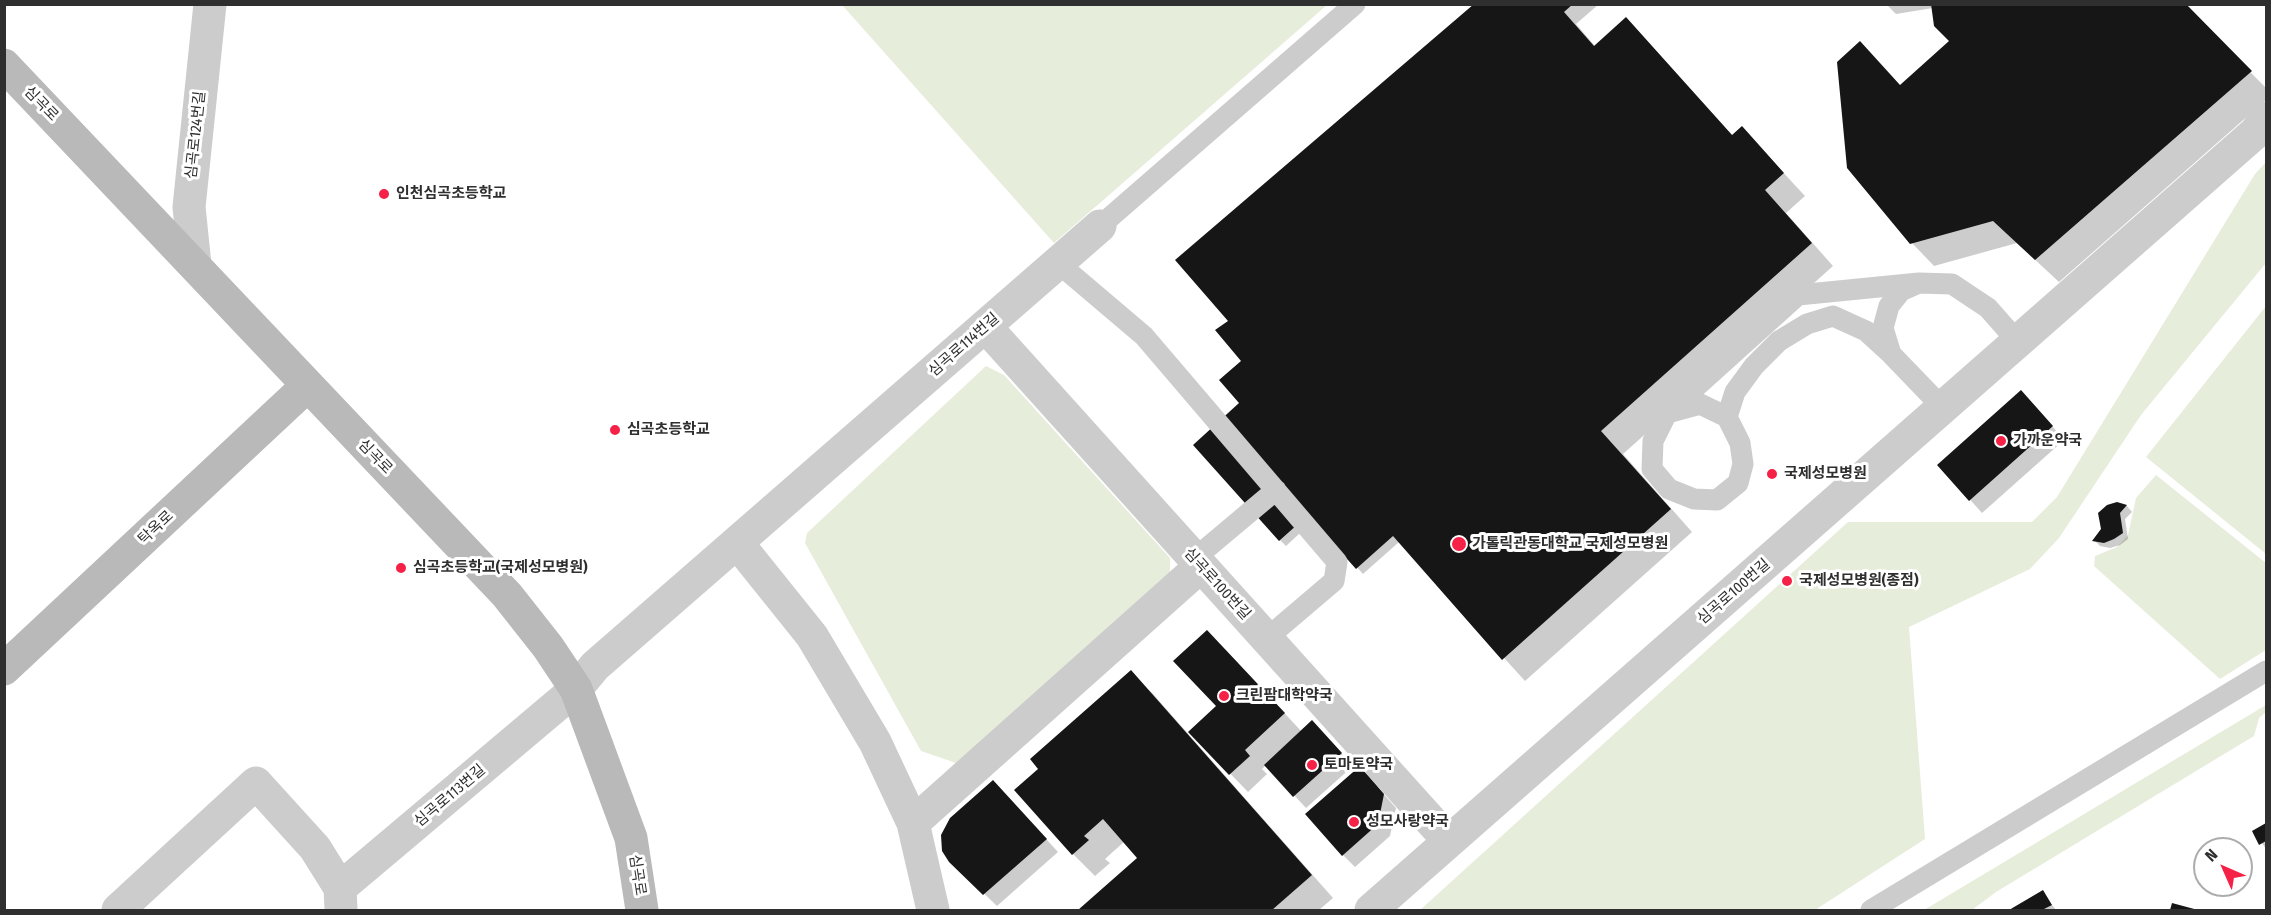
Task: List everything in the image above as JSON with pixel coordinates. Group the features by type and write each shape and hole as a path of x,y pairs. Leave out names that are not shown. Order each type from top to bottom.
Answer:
{"street":[{"name":"심곡로124번길","path":"195,265 189,207 210,4"},
{"name":"심곡로","path":"4,65 507,595 548,647 576,689 631,838 642,910"},
{"name":"심곡로100번길","path":"1371,910 2255,133 2266,118"},
{"name":"심곡로114번길","path":"576,689 595,666 1100,226"},
{"name":"심곡로100번길","path":"985,326 1449,841"},
{"name":"탁옥로","path":"4,669 307,386"},
{"path":"735,544 747,555 812,636 875,742 913,823 933,910"},
{"path":"913,823 1198,562"},
{"name":"심곡로113번길","path":"340,899 576,689"},
{"path":"118,910 256,783 315,848 340,899"}],"lane":[{"name":"심곡로114번길","path":"1100,226 1355,4"},
{"path":"1058,263 1144,336 1337,562 1334,581 1267,638"},
{"path":"1667,413 1700,404 1727,417 1740,443 1743,464 1738,483 1717,500 1694,499 1669,489 1652,469 1653,441 1667,413 1798,295 1919,283 1952,284 1988,308 2018,342"},
{"path":"1891,354 1882,328 1889,306 1901,291 1919,283"},
{"path":"1727,417 1735,392 1754,366 1779,341 1807,324 1833,316 1866,331 1943,408"},
{"path":"1198,562 1276,490"},
{"path":"1871,910 2266,671"}],"green space":[{"path":"842,5 1327,5 1054,243"},
{"path":"2266,162 2266,263 2141,415 2059,538 2030,569 1909,627 1925,839 1815,910 1420,910 1848,522 2032,522 2057,497 2255,174"},
{"path":"2266,306 2266,554 2146,457"},
{"path":"986,366 1004,375 1170,558 1170,578 956,763 921,751 805,543 807,533"},
{"path":"2156,475 2266,563 2266,650 2220,679 2094,566 2095,556 2117,547 2128,535 2136,498"},
{"path":"2266,705 2266,712 2259,718 2254,736 1996,892 1972,910 1924,910"}],"building":[{"name":"가톨릭관동대학교 국제성모병원","path":"1474,4 1573,4 1564,12 1594,46 1626,17 1732,135 1742,126 1784,173 1765,190 1812,243 1601,431 1671,509 1502,660 1393,536 1356,569 1308,515 1279,541 1193,445 1239,403 1219,380 1241,361 1215,330 1228,321 1175,260"},
{"path":"1931,4 2186,4 2252,71 2035,260 1993,221 1910,244 1847,168 1837,62 1860,41 1900,85 1949,41 1934,26"},
{"path":"2021,390 2053,426 1969,501 1937,465"},
{"path":"2117,502 2127,505 2120,513 2123,533 2104,543 2092,541 2101,529 2098,513 2107,505"},
{"path":"1207,630 1285,713 1245,750 1250,756 1229,775 1188,732 1216,706 1173,661"},
{"path":"1131,670 1312,875 1272,910 1078,910 1137,858 1103,819 1084,836 1089,840 1072,855 1014,790 1038,769 1030,759"},
{"path":"1312,720 1342,753 1293,797 1264,765"},
{"path":"1360,766 1384,794 1378,824 1342,856 1305,814"},
{"path":"993,780 1047,839 983,895 949,862 942,851 941,835 950,818"},
{"path":"2266,823 2266,841 2259,845 2252,831"},
{"path":"2043,890 2052,905 2042,910 2009,910"},
{"path":"2172,903 2198,910 2170,910"}],"place":[{"name":"인천심곡초등학교","path":"384,194"},
{"name":"심곡초등학교","path":"615,430"},
{"name":"가까운약국","path":"2001,441"},
{"name":"국제성모병원","path":"1772,474"},
{"name":"가톨릭관동대학교 국제성모병원","path":"1459,544"},
{"name":"심곡초등학교(국제성모병원)","path":"401,568"},
{"name":"국제성모병원(종점)","path":"1787,581"},
{"name":"크린팜대학약국","path":"1224,696"},
{"name":"토마토약국","path":"1312,765"},
{"name":"성모사랑약국","path":"1354,822"}]}
